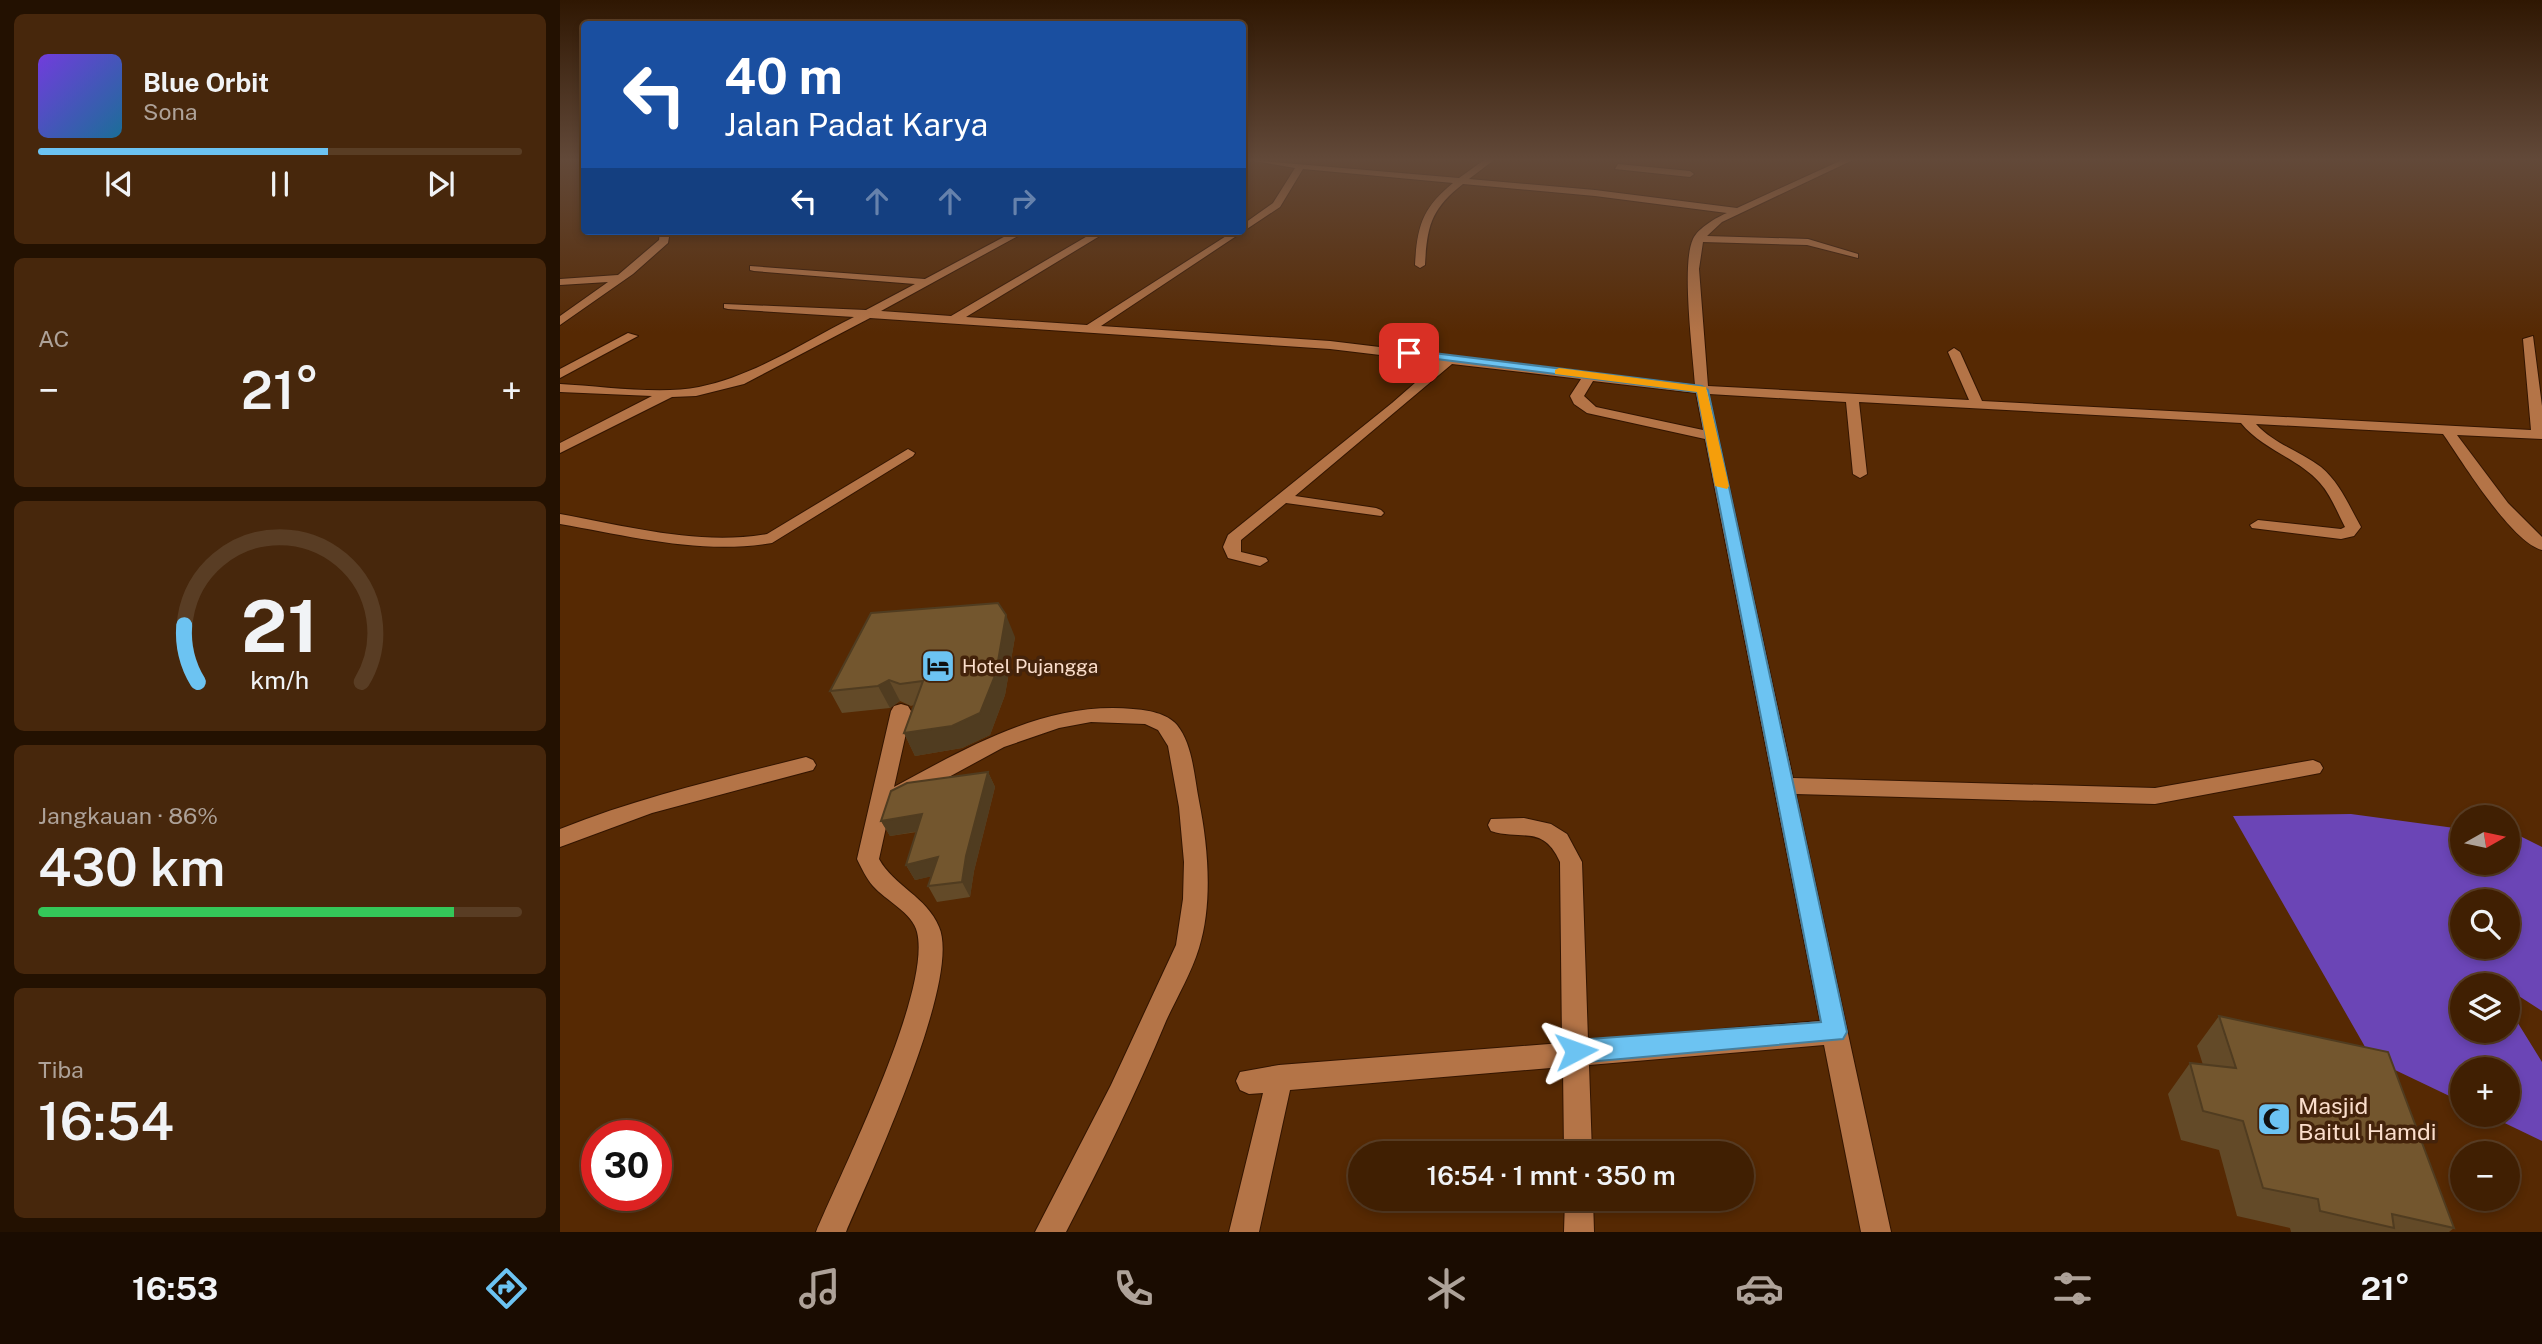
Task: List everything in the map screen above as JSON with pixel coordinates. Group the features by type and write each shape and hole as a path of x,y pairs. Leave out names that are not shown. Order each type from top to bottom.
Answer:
{"street":[{"path":"1246,228 1260,217"},
{"path":"1420,265 1421,237 1428,217"},
{"path":"1724,217 1698,239 1694,268 1702,390 1876,1232"},
{"path":"560,321 621,278 659,246 666,235"},
{"path":"560,388 696,392 739,381 1014,235"},
{"path":"953,320 1096,235"},
{"path":"1088,329 1236,235"},
{"path":"1698,239 1808,242 1854,256"},
{"path":"754,268 926,282"},
{"path":"560,282 621,278"},
{"path":"728,306 1330,345 1702,390 2540,435 2529,339"},
{"path":"560,374 632,336"},
{"path":"1954,352 1977,404"},
{"path":"1260,561 1234,555 1231,547 1234,538 1451,359"},
{"path":"1589,376 1577,396 1579,401 1591,410 1712,436"},
{"path":"560,449 669,393"},
{"path":"1852,398 1860,474"},
{"path":"2245,420 2263,441 2303,462 2325,479 2353,527 2348,533 2341,534 2258,525"},
{"path":"2447,430 2510,513 2542,545"},
{"path":"560,519 727,544 758,542 772,538 908,453"},
{"path":"1281,498 1376,513"},
{"path":"831,1232 908,1044 932,948 929,930 915,908 898,898 874,875 867,859 901,711"},
{"path":"880,804 1030,727 1059,720 1115,714 1140,716 1165,724 1176,741 1192,816 1195,888 1189,939 1130,1076 1050,1232"},
{"path":"560,838 643,807 806,765"},
{"path":"1784,786 2155,796 2313,768"},
{"path":"1499,825 1539,827 1554,833 1565,846 1572,862 1578,1141"},
{"path":"1249,1081 1576,1051 1835,1032"},
{"path":"1244,1232 1261,1167 1279,1078"},
{"path":"1579,1211 1579,1232"}],"shaded area":[{"path":"2351,814 2450,827 2450,875 2520,875 2520,836 2542,847 2542,1011 2520,997 2520,973 2450,973 2450,1043 2520,1043 2520,1026 2542,1062 2542,1141 2513,1127 2520,1127 2520,1057 2450,1057 2450,1096 2372,1059 2233,816"}],"building":[{"path":"998,603 1006,615 996,673 980,713 952,726 904,733 923,681 900,684 889,680 878,686 830,691 871,613"},
{"path":"988,772 962,882 928,886 938,857 906,865 922,814 881,821 891,791 907,783"},
{"name":"Masjid Baitul Hamdi","path":"2219,1016 2388,1052 2454,1228 2392,1214 2394,1228 2320,1211 2318,1199 2263,1188 2243,1121 2203,1111 2190,1063 2236,1068"}],"slow traffic":[{"path":"1559,372 1702,390 1722,486"}],"place":[{"name":"Hotel Pujangga","path":"938,666"},
{"name":"Masjid Baitul Hamdi","path":"2274,1119"}],"route":[{"path":"1409,353 1702,390 1835,1032 1576,1051"}]}
